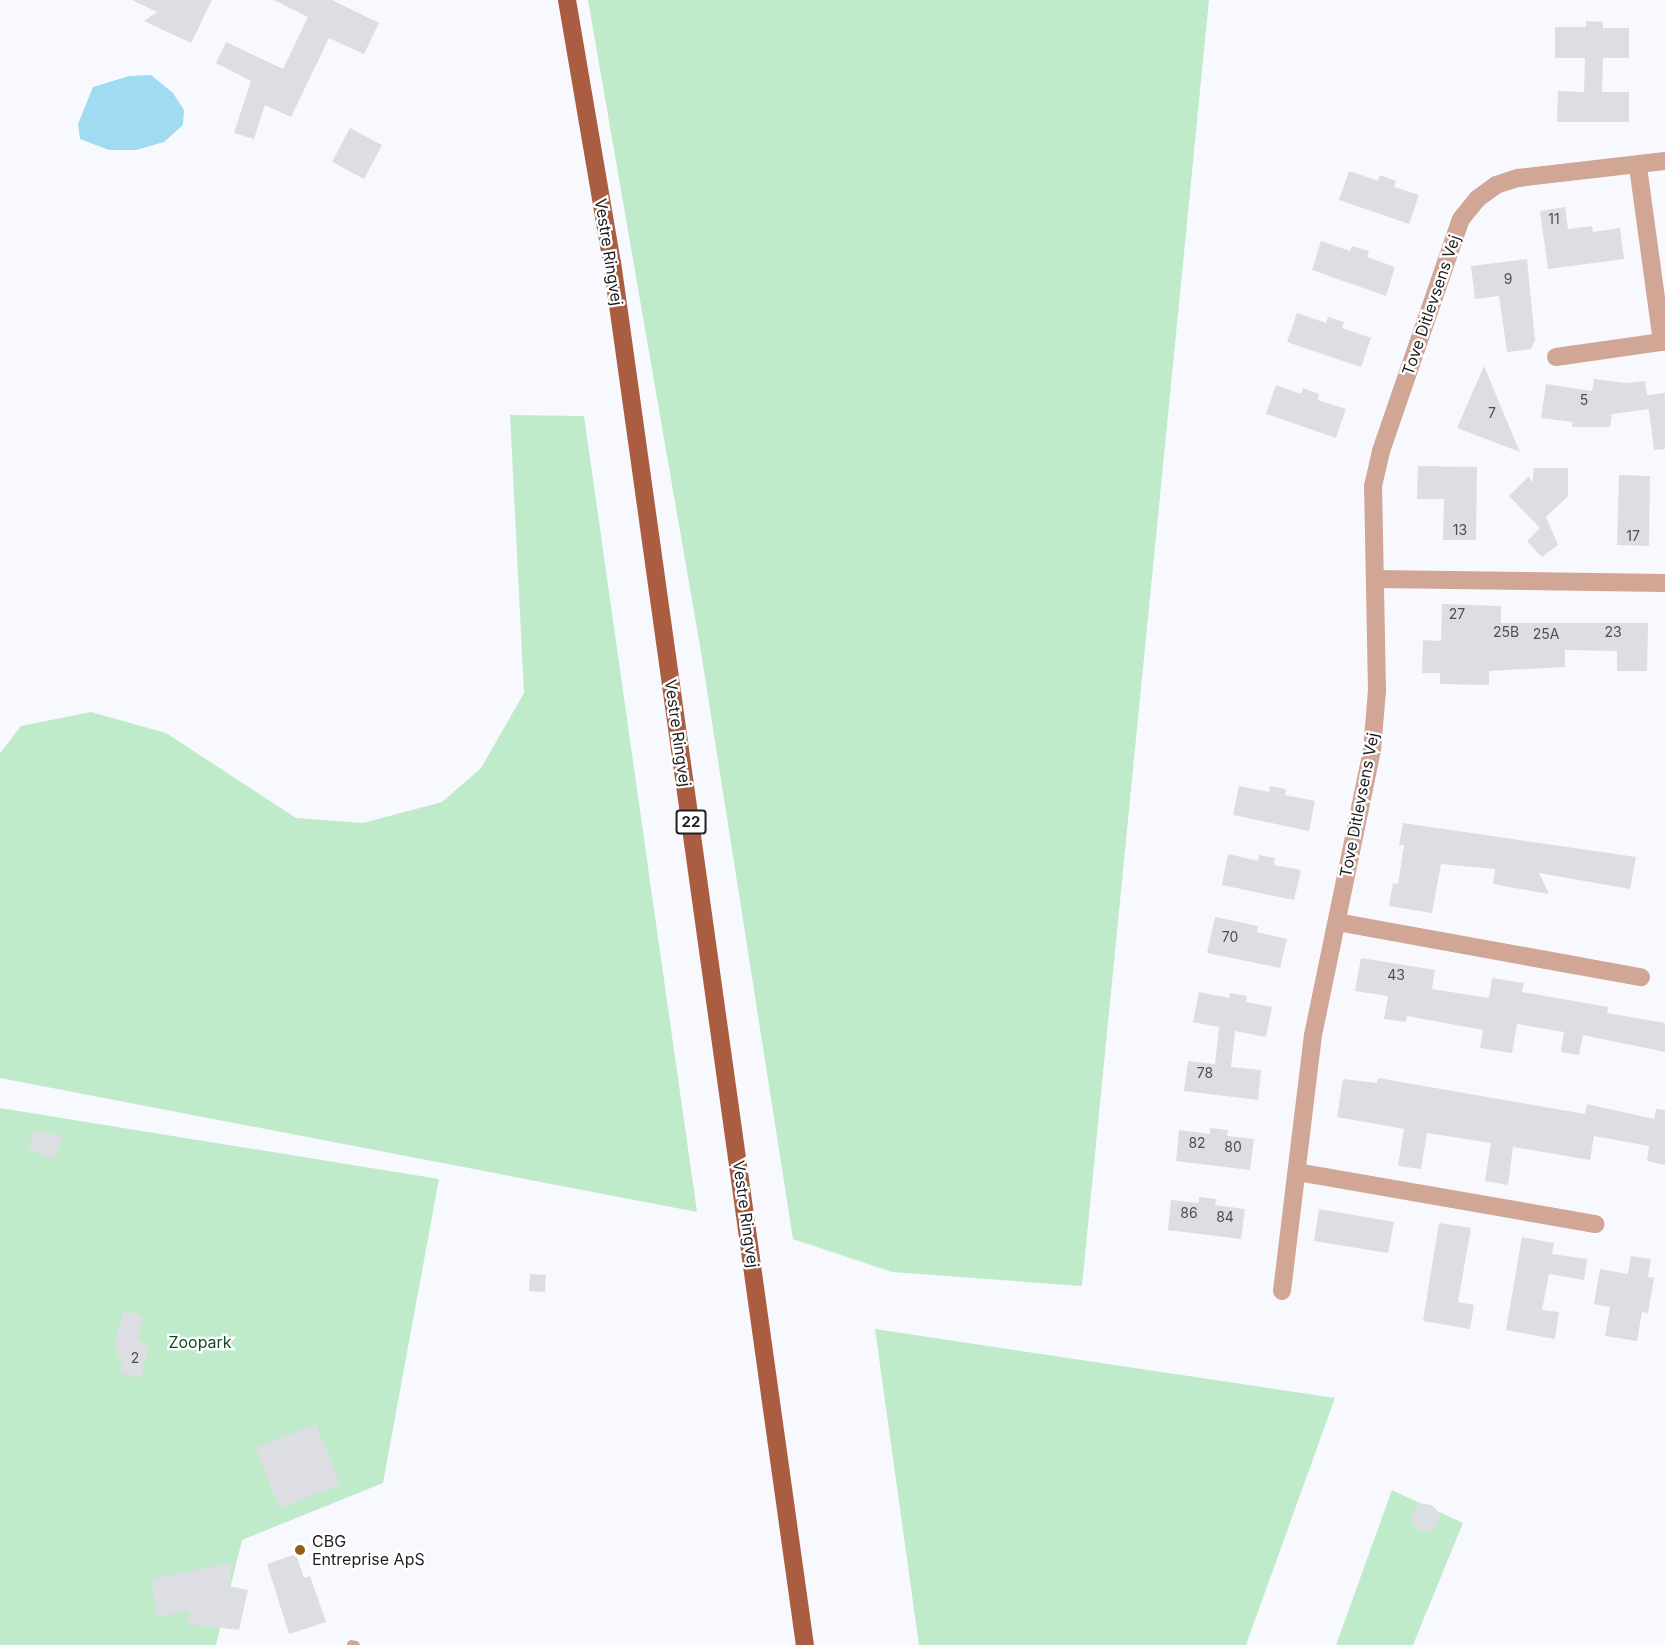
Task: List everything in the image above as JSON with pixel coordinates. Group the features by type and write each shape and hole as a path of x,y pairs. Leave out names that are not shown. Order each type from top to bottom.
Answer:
{"main road":[{"name":"Vestre Ringvej","path":"567,0 615,286 805,1645"}],"street":[{"name":"Tove Ditlevsens Vej","path":"1282,1291 1313,1035 1372,750 1377,691 1377,579 1373,486 1461,219 1477,199 1496,185 1518,178 1638,166 1665,161"},
{"path":"1556,357 1662,342 1638,166"},
{"path":"1377,579 1665,583"},
{"path":"1336,922 1641,977"},
{"path":"1296,1172 1595,1224"}],"green space":[{"path":"588,0 1209,0 1082,1286 892,1272 793,1239 701,652"},
{"path":"510,415 584,416 697,1212 0,1078 0,753 21,726 91,712 166,733 296,818 363,823 442,802 481,768 524,693"},
{"name":"Zoopark","path":"0,1108 439,1179 383,1483 242,1540 216,1645 0,1645"},
{"path":"875,1329 1335,1398 1246,1645 919,1645"},
{"path":"1392,1490 1463,1523 1413,1645 1336,1645"}],"water":[{"path":"151,75 173,93 184,110 183,125 164,142 136,150 109,150 80,139 78,124 93,87 129,76"}],"building":[{"path":"132,0 212,0 191,43 144,21 157,12"},
{"path":"274,0 332,0 379,23 364,54 329,38 291,117 265,105 254,139 234,133 251,81 216,63 226,42 283,69 308,17"},
{"path":"1586,21 1603,22 1603,28 1629,28 1629,58 1603,58 1602,92 1629,92 1629,122 1557,122 1558,91 1584,92 1585,58 1555,58 1555,27 1586,27"},
{"path":"350,128 382,145 364,179 332,162"},
{"path":"1349,171 1378,181 1380,175 1396,181 1394,187 1419,195 1409,224 1339,200"},
{"path":"1565,207 1568,229 1592,226 1593,232 1620,228 1624,259 1548,269 1540,211"},
{"path":"1321,241 1350,251 1352,246 1369,251 1367,257 1395,267 1386,296 1312,270"},
{"path":"1527,259 1535,340 1531,349 1507,352 1499,296 1475,299 1471,266"},
{"path":"1297,313 1326,323 1328,317 1344,322 1342,328 1371,338 1361,367 1287,342"},
{"path":"1484,366 1503,412 1520,452 1457,428"},
{"path":"1594,379 1626,383 1645,381 1647,395 1665,393 1665,449 1654,450 1649,409 1612,414 1610,427 1572,427 1573,422 1541,418 1546,384 1592,391"},
{"path":"1276,385 1301,394 1303,388 1319,394 1318,400 1346,409 1336,438 1266,414"},
{"path":"1418,466 1477,467 1476,540 1443,540 1444,499 1417,499"},
{"path":"1534,468 1568,468 1568,496 1546,517 1558,545 1542,557 1527,541 1540,528 1509,496 1529,476 1532,483"},
{"path":"1619,475 1650,476 1649,546 1617,545"},
{"path":"1442,604 1501,606 1501,623 1648,623 1647,671 1617,671 1617,651 1565,650 1565,667 1489,671 1489,685 1440,684 1440,673 1422,673 1423,640 1441,641"},
{"path":"1239,786 1269,792 1270,786 1286,789 1285,795 1315,801 1309,831 1233,815"},
{"path":"1403,823 1636,857 1630,889 1539,873 1549,894 1493,884 1495,869 1441,864 1432,913 1389,906 1393,883 1398,884 1404,845 1399,845"},
{"path":"1228,854 1258,861 1259,855 1275,858 1274,865 1301,870 1294,900 1222,885"},
{"path":"1215,917 1258,926 1257,932 1287,939 1280,968 1207,953"},
{"path":"1361,958 1435,970 1432,989 1489,998 1492,978 1524,983 1522,992 1608,1007 1607,1013 1665,1023 1665,1052 1583,1035 1579,1055 1561,1052 1564,1032 1517,1024 1512,1053 1480,1048 1483,1030 1407,1016 1406,1022 1384,1019 1388,996 1355,991"},
{"path":"1199,992 1229,998 1230,993 1247,996 1246,1002 1272,1007 1266,1037 1235,1031 1231,1067 1261,1070 1258,1100 1184,1091 1188,1061 1215,1064 1219,1027 1193,1022"},
{"path":"1378,1078 1585,1114 1587,1104 1654,1119 1656,1109 1665,1110 1665,1165 1647,1161 1649,1146 1594,1136 1590,1160 1513,1147 1508,1185 1485,1181 1491,1143 1427,1133 1421,1169 1398,1166 1404,1129 1337,1117 1343,1079 1377,1083"},
{"path":"1210,1128 1228,1130 1227,1136 1254,1139 1250,1170 1176,1161 1179,1130 1210,1134"},
{"path":"35,1130 63,1136 54,1159 28,1149"},
{"path":"1199,1197 1216,1199 1215,1205 1245,1209 1241,1239 1168,1230 1171,1200 1198,1203"},
{"path":"1319,1209 1394,1222 1388,1253 1314,1241"},
{"path":"1439,1223 1471,1228 1458,1302 1474,1305 1470,1329 1423,1321"},
{"path":"1522,1237 1554,1243 1552,1254 1587,1259 1584,1280 1549,1274 1542,1310 1559,1312 1555,1339 1506,1330"},
{"path":"1631,1256 1651,1259 1648,1277 1654,1278 1648,1313 1642,1312 1637,1341 1605,1336 1610,1307 1594,1304 1600,1269 1628,1274"},
{"path":"530,1274 546,1275 545,1292 529,1291"},
{"path":"123,1311 143,1316 137,1340 149,1343 141,1378 119,1373 123,1357 116,1356 118,1348 114,1347"},
{"path":"316,1424 340,1485 279,1508 256,1448"},
{"path":"1425,1504 1435,1508 1439,1518 1435,1528 1425,1532 1415,1528 1411,1518 1415,1508"},
{"path":"296,1554 304,1578 310,1576 326,1622 289,1634 267,1564"},
{"path":"232,1563 228,1586 248,1590 239,1630 187,1624 190,1611 157,1617 151,1579"}],"place":[{"name":"CBG Entreprise ApS","path":"300,1550"}]}
